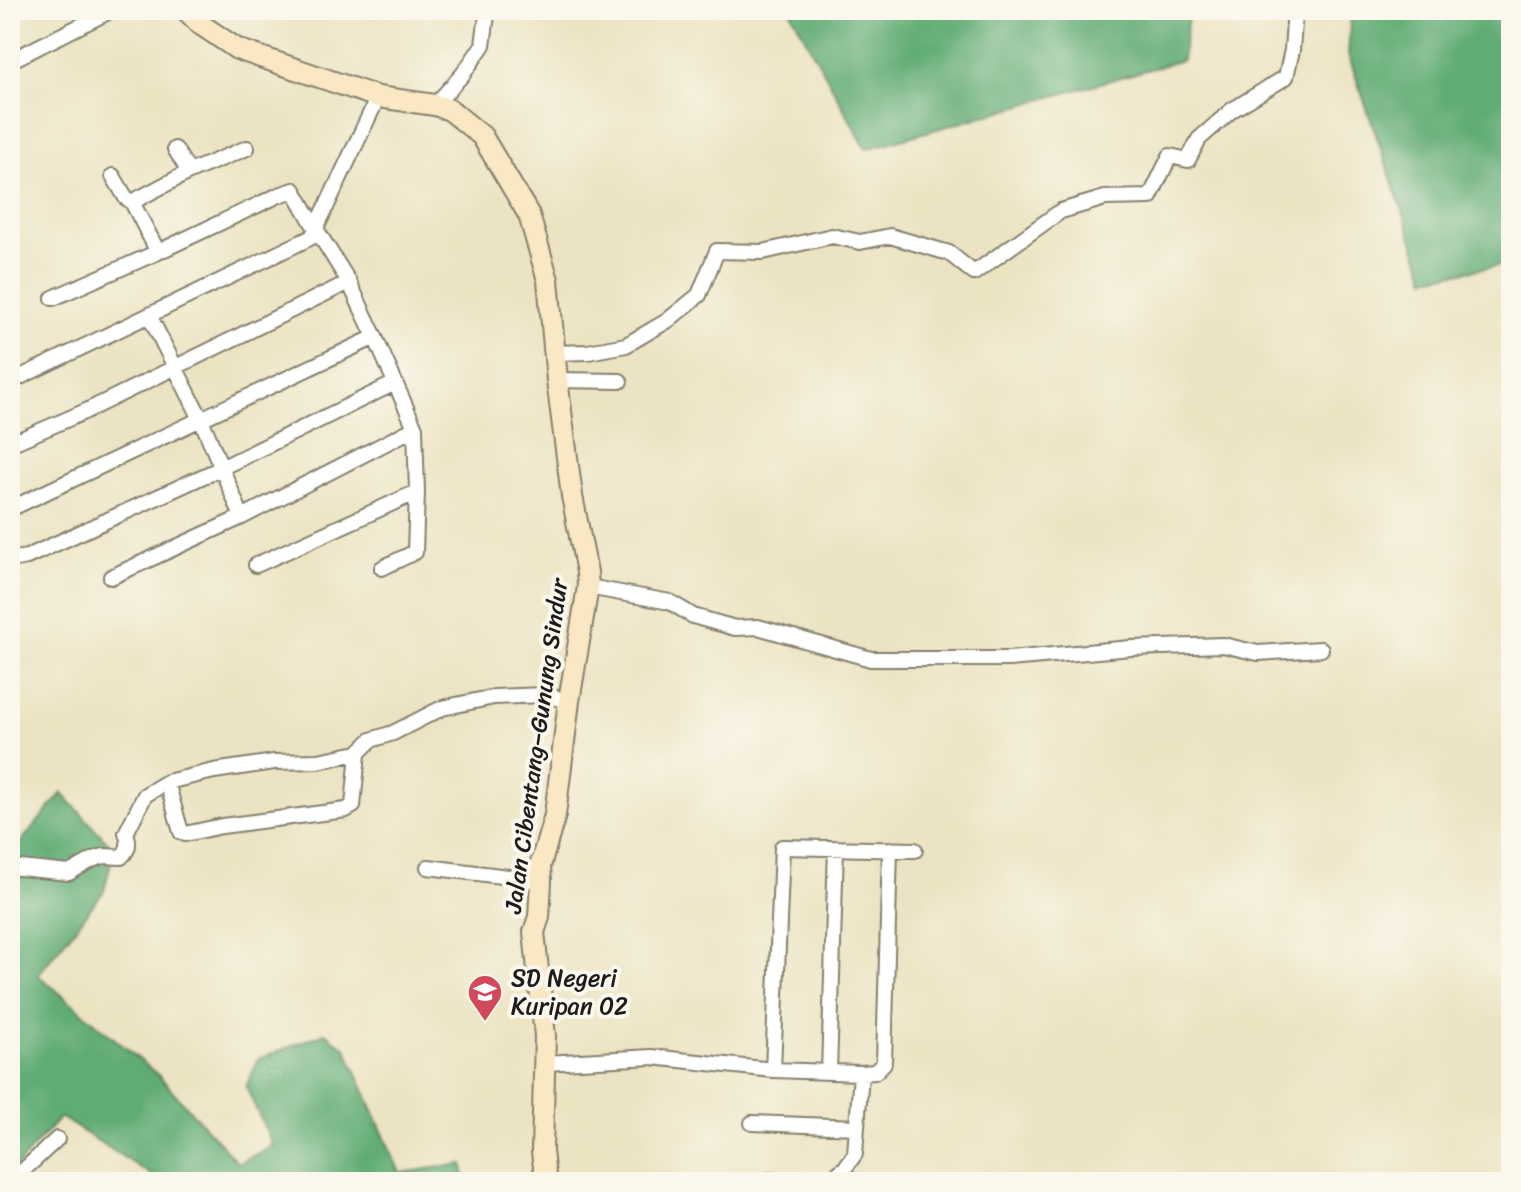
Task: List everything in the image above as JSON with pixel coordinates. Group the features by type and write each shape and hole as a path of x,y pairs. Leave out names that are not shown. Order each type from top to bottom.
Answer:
{"street":[{"path":"10,61 112,10"},
{"name":"Jalan Cibentang–Gunung Sindur","path":"186,10 200,24 237,49 378,97 450,110 482,136 529,215 548,280 572,496 588,587 569,701 555,815 540,866 539,917 534,932 545,1036 542,1152 546,1182"},
{"path":"554,353 588,352 626,345 667,321 699,295 717,251 763,252 832,236 860,242 890,236 949,253 974,273 1061,211 1105,198 1150,197 1170,156 1188,160 1199,139 1232,110 1286,77 1295,10"},
{"path":"435,105 463,74 483,45 487,15"},
{"path":"10,382 312,237 378,97"},
{"path":"132,202 189,172 247,148"},
{"path":"175,149 189,172"},
{"path":"113,176 126,198 132,202 158,252"},
{"path":"53,298 294,190 349,282 415,428 415,552 382,568"},
{"path":"10,444 84,412 349,282"},
{"path":"149,315 201,419 242,517"},
{"path":"10,509 375,337"},
{"path":"557,380 620,381"},
{"path":"10,560 27,557 221,468 395,383"},
{"path":"111,577 242,517 415,428"},
{"path":"256,565 417,492"},
{"path":"588,587 670,602 693,616 735,628 758,627 871,659 1009,659 1131,648 1223,645 1258,653 1321,649"},
{"path":"10,867 69,873 94,859 121,857 130,841 126,833 145,795 167,782 274,762 318,761 358,753 371,740 393,733 442,708 494,697 545,695 569,701"},
{"path":"167,782 175,818 185,834 222,826 346,810 353,806 358,753"},
{"path":"773,1070 782,847 915,850"},
{"path":"829,1072 836,848"},
{"path":"545,1063 652,1057 773,1070 875,1072 884,1063 890,849"},
{"path":"428,867 541,881"},
{"path":"768,1180 828,1181 845,1168 855,1154 861,1073"},
{"path":"752,1123 857,1127"},
{"path":"12,1181 57,1139"}],"green space":[{"path":"790,10 1189,10 1182,60 866,149"},
{"path":"1351,10 1511,10 1511,264 1426,278 1348,54"},
{"path":"62,793 114,849 104,891 38,975 159,1076 238,1163 273,1146 246,1087 258,1059 325,1033 346,1048 400,1173 463,1164 465,1182 153,1182 153,1176 60,1117 10,1174 10,855"}],"place":[{"name":"SD Negeri Kuripan 02","path":"485,1023"}]}
